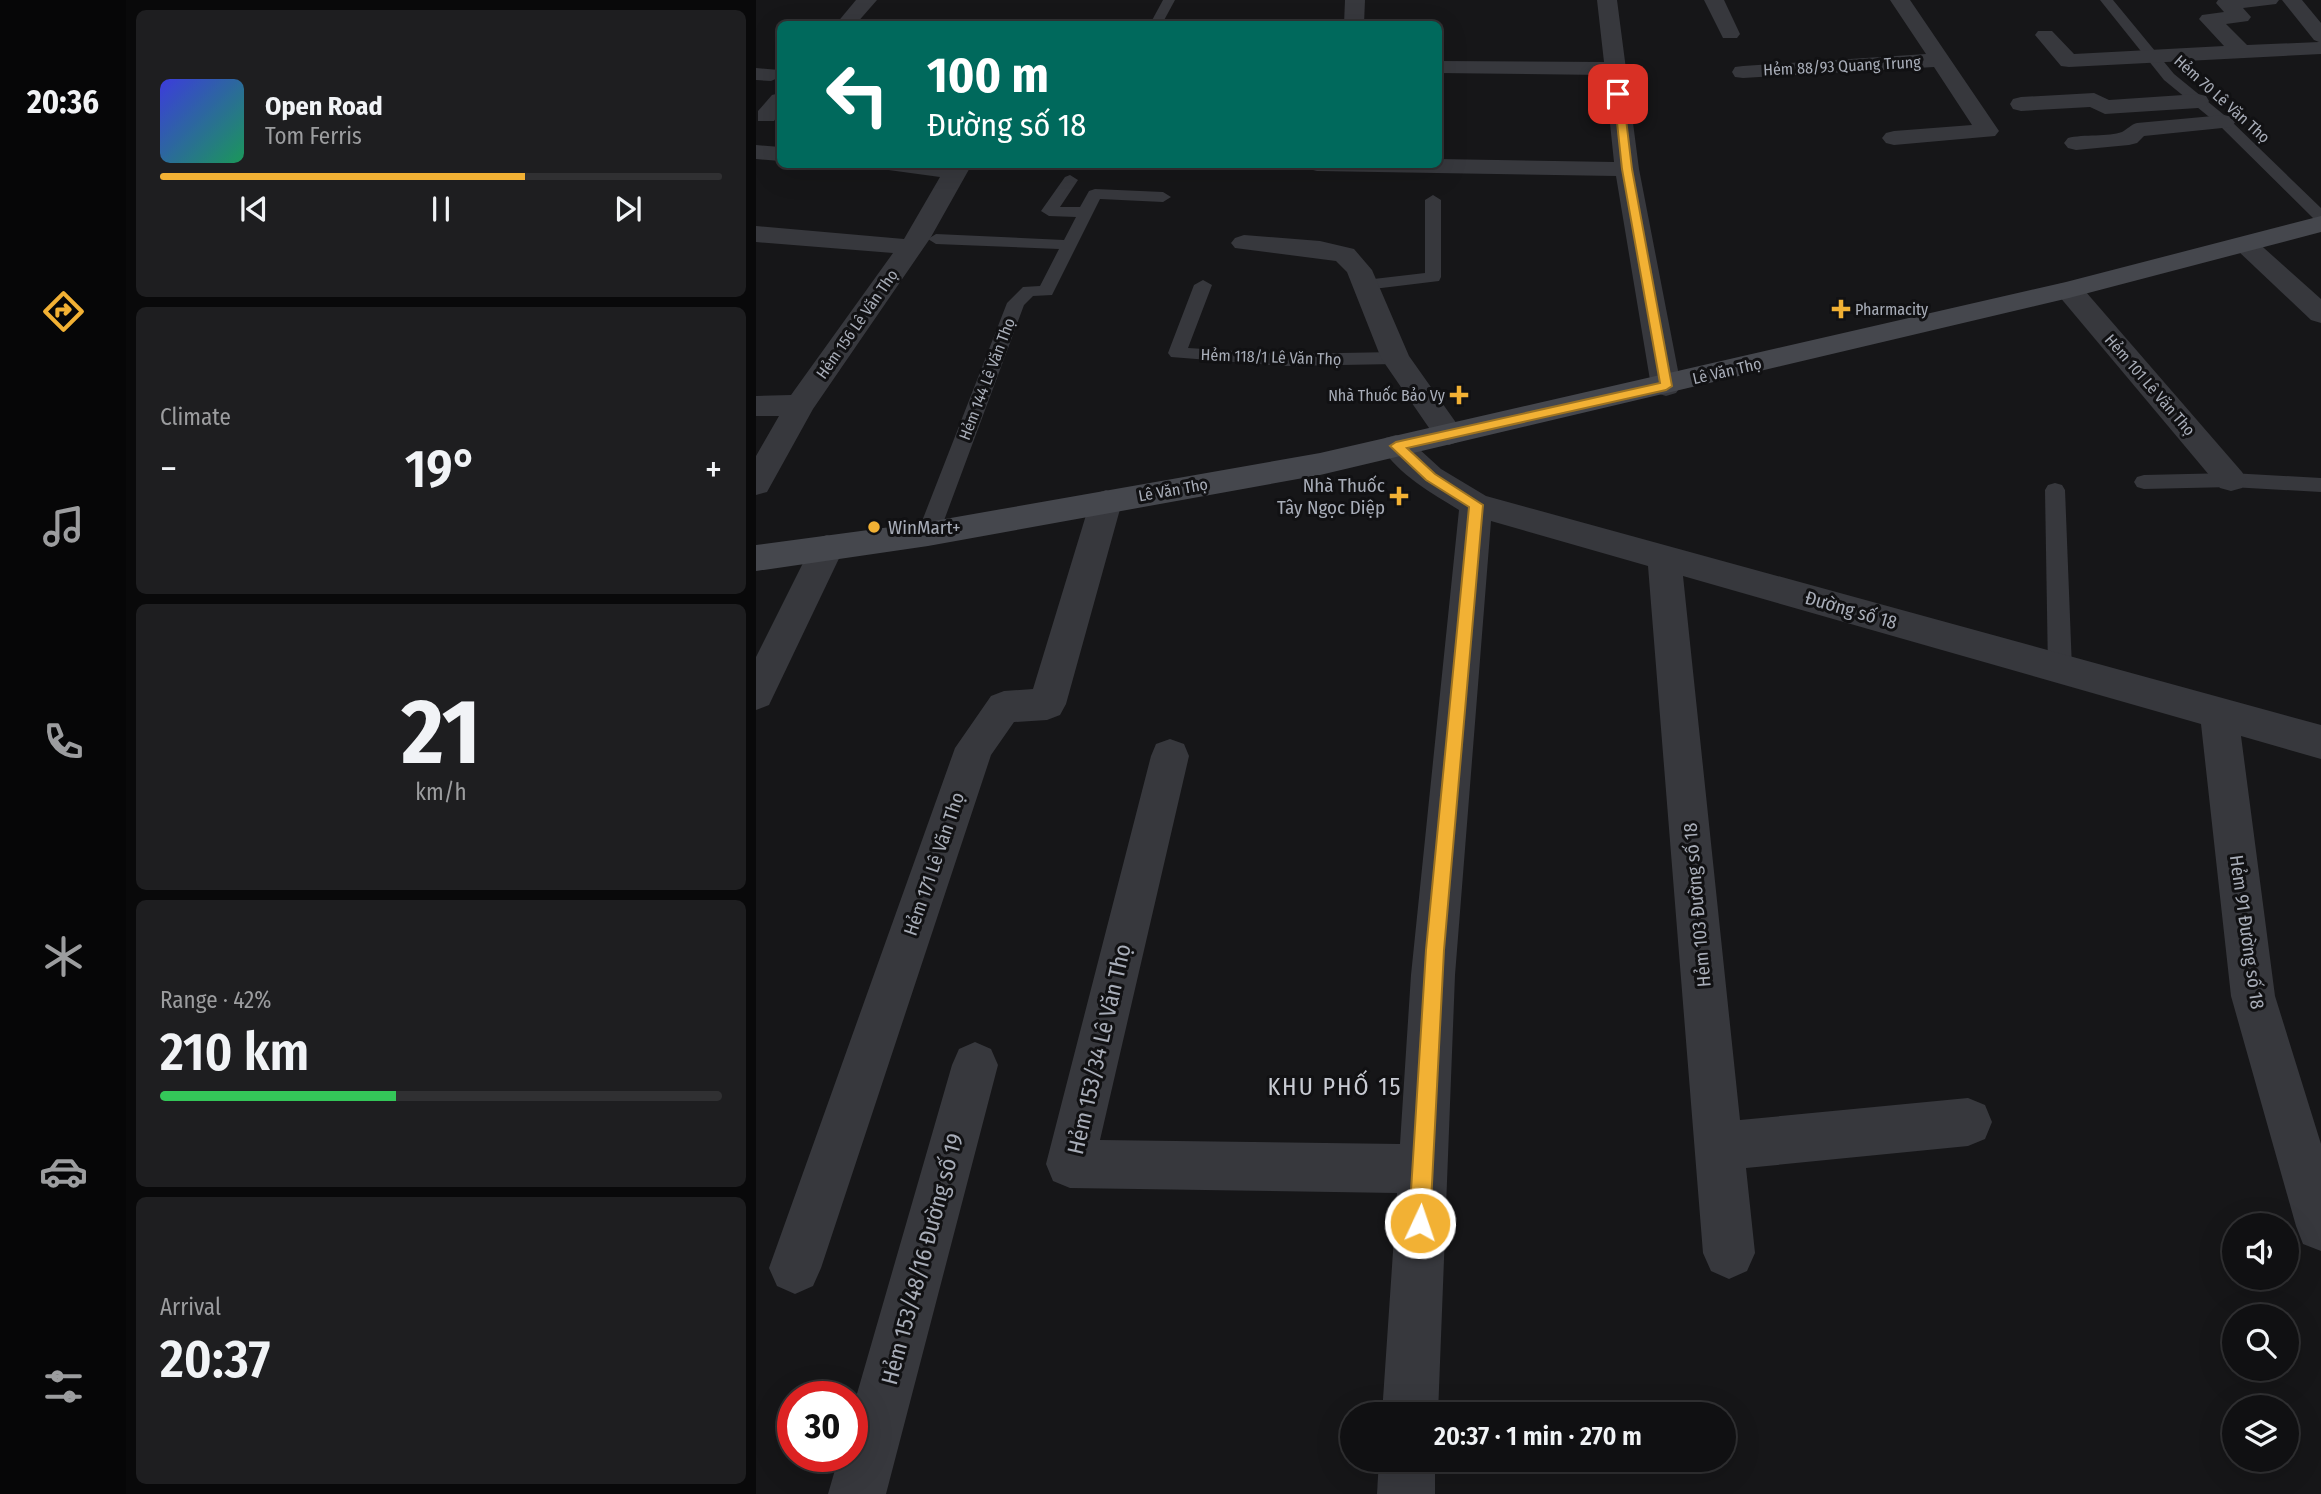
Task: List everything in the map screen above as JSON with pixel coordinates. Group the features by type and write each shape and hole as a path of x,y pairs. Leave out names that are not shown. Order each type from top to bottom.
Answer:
{"main road":[{"name":"Lê Văn Thọ","path":"756,558 928,534 1320,464 1666,386 2069,290 2321,224"}],"street":[{"path":"849,21 867,0"},
{"path":"1354,0 1354,21"},
{"path":"1607,0 1627,169 1666,386"},
{"path":"1714,0 1730,34"},
{"path":"1894,138 1987,131 1900,0"},
{"path":"2241,51 2209,19 2241,17 2226,3 2269,0"},
{"path":"2292,0 2321,36"},
{"path":"2045,34 2069,61 2321,48"},
{"name":"Hẻm 88/93 Quang Trung","path":"1744,72 1940,60"},
{"path":"1442,67 1615,69"},
{"path":"2021,104 2094,100 2105,107 2198,101"},
{"path":"2076,144 2129,138 2137,130 2224,122"},
{"path":"756,152 777,154"},
{"path":"1442,166 1627,169"},
{"name":"Hẻm 156 Lê Văn Thọ","path":"756,484 800,405 910,247 958,168"},
{"path":"756,234 910,247"},
{"path":"1244,243 1320,248 1345,255 1359,270 1395,358 1450,434"},
{"path":"2246,245 2321,314"},
{"name":"Hẻm 101 Lê Văn Thọ","path":"2069,290 2231,480"},
{"path":"756,406 800,405"},
{"name":"Đường số 18","path":"1396,446 1430,477 1476,505 2321,742"},
{"name":"Hẻm 171 Lê Văn Thọ","path":"795,1268 974,748 1004,707 1048,704 1106,502"},
{"path":"1411,1402 1433,975 1476,505"},
{"path":"756,694 827,548"},
{"name":"Hẻm 103 Đường số 18","path":"1664,556 1729,1253"},
{"name":"Hẻm 91 Đường số 18","path":"2219,714 2253,996 2321,1226"},
{"name":"Hẻm 153/34 Lê Văn Thọ","path":"1170,756 1070,1164 1423,1168"},
{"name":"Hẻm 153/48/16 Đường số 19","path":"857,1494 975,1065"},
{"path":"1719,1146 1968,1122"},
{"path":"1406,1494 1407,1472"}],"lane":[{"path":"1158,21 1170,0"},
{"name":"Hẻm 70 Lê Văn Thọ","path":"2106,0 2169,78 2224,122 2321,217"},
{"path":"1070,180 1049,211 1085,212 1095,194 1163,197"},
{"path":"1365,285 1433,277 1433,200"},
{"name":"Hẻm 144 Lê Văn Thọ","path":"928,534 1016,303 1028,291 1046,291 1085,212"},
{"path":"936,239 1070,245"},
{"name":"Hẻm 118/1 Lê Văn Thọ","path":"1203,285 1177,353 1230,359 1395,358"},
{"path":"2144,482 2231,480 2321,485"},
{"path":"2055,490 2060,669"}],"place":[{"name":"Pharmacity","path":"1841,309"},
{"name":"Nhà Thuốc Bảo Vy","path":"1459,395"},
{"name":"Nhà Thuốc Tây Ngọc Diệp","path":"1399,496"},
{"name":"WinMart+","path":"874,527"}],"district":[{"name":"KHU PHỐ 15","path":"1335,1087"}],"route":[{"path":"1420,1223 1435,950 1476,505 1430,477 1396,446 1666,386 1627,169 1618,94"}]}
